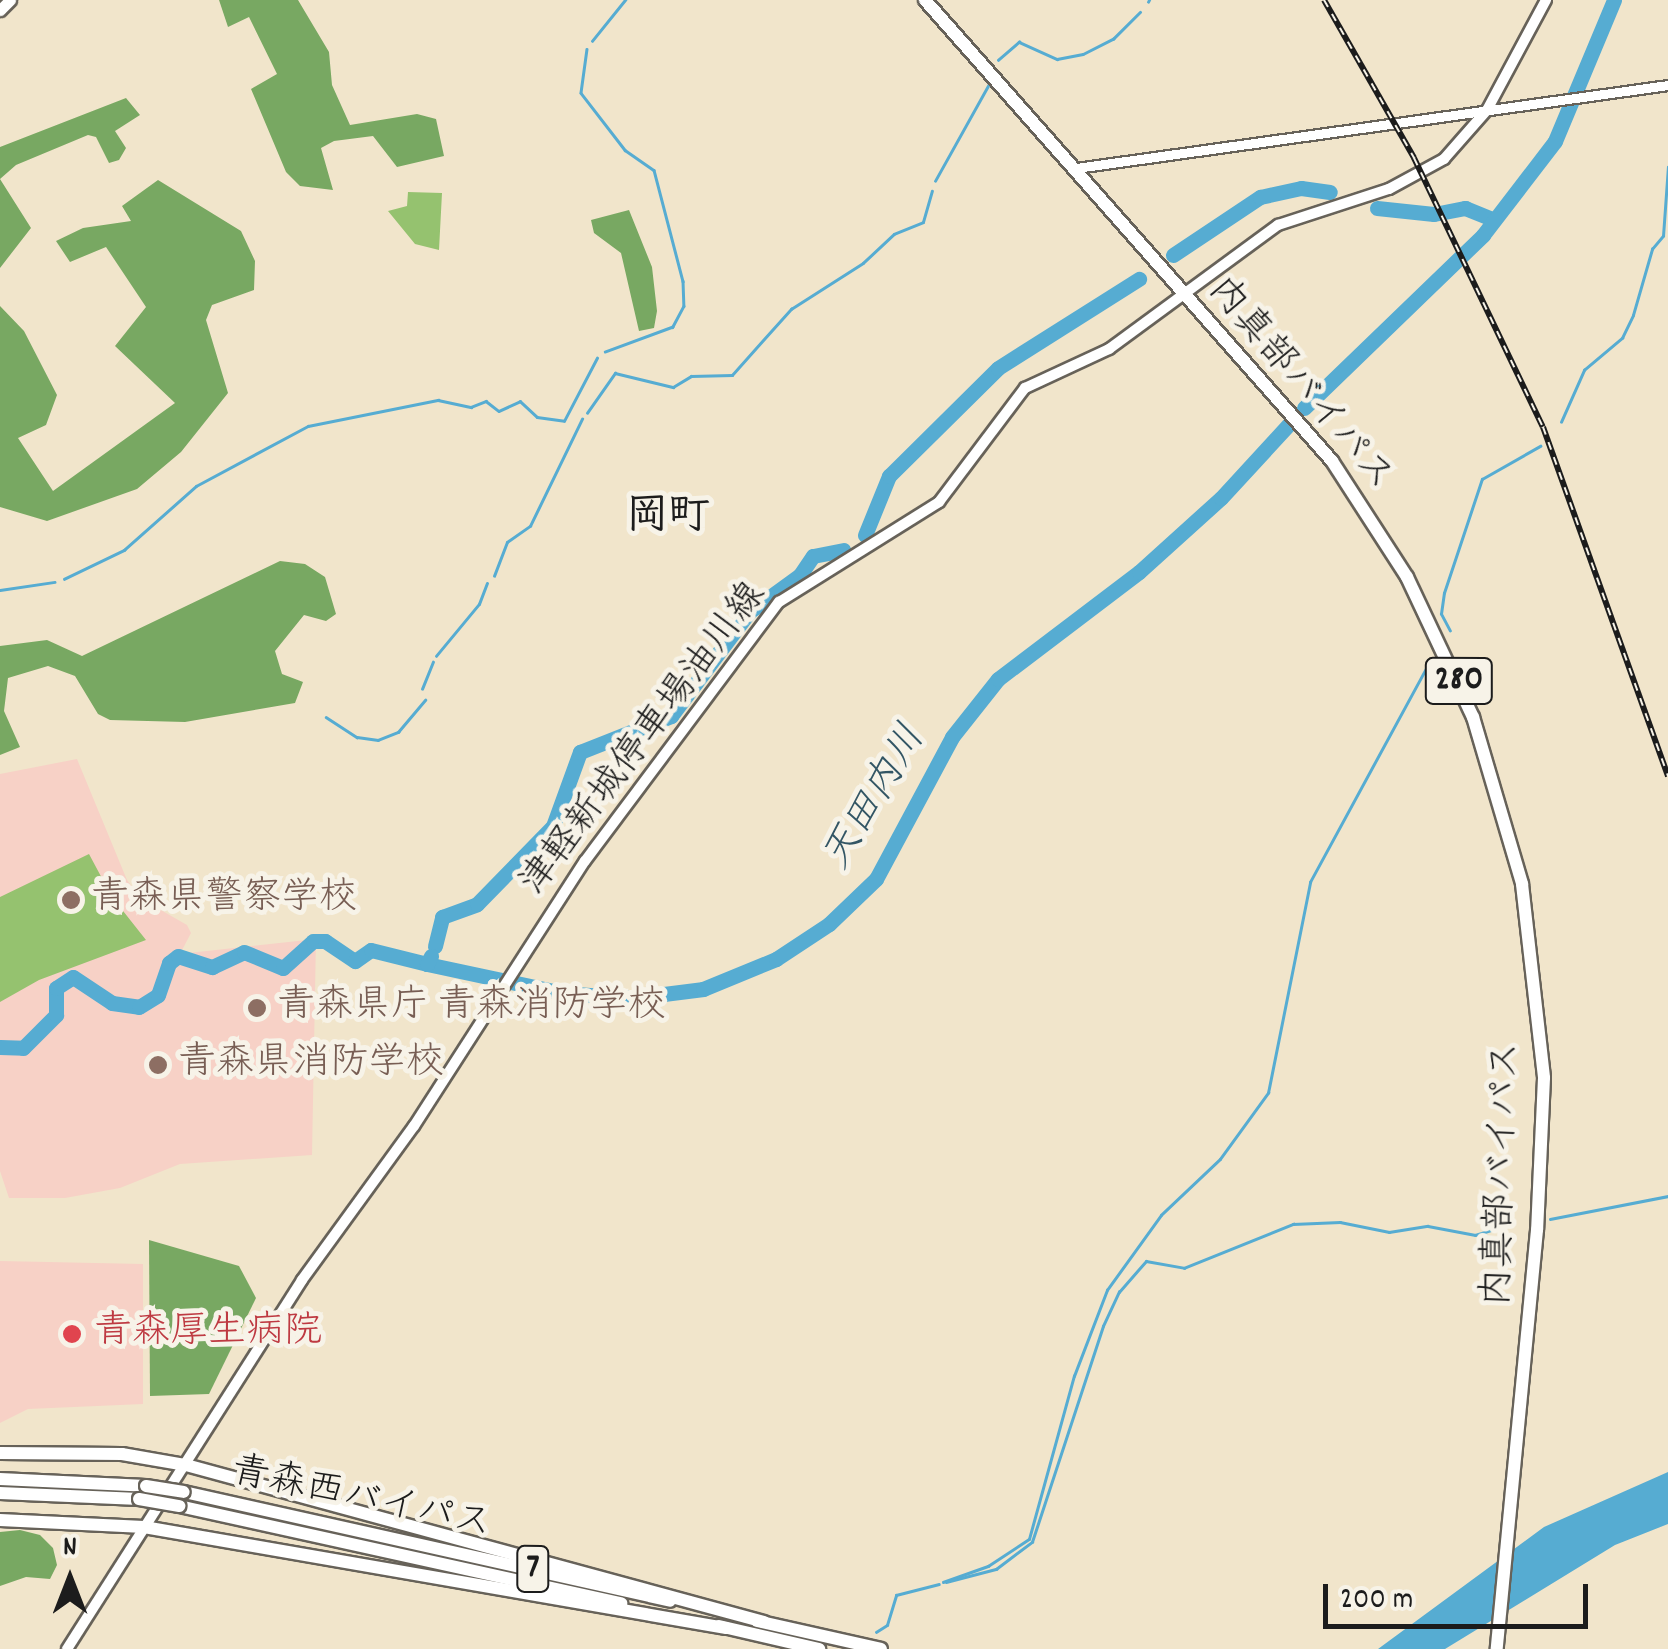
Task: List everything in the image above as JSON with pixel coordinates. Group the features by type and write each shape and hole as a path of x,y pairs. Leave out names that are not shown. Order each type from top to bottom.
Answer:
{"highway":[{"name":"内真部バイパス","path":"925,0 1295,415 1386,541 1454,670 1508,824 1533,946 1544,1095 1537,1236 1497,1646"},
{"path":"0,1453 122,1454 186,1465 764,1622"},
{"name":"青森西バイパス","path":"0,1480 181,1499 881,1649"},
{"name":"青森西バイパス","path":"0,1493 143,1492"},
{"name":"青森西バイパス","path":"181,1499 818,1649"},
{"path":"0,1520 144,1527 726,1628"}],"main road":[{"path":"0,10 10,0"},
{"name":"津軽新城停車場油川線","path":"67,1649 302,1280 414,1126 585,861 779,602 939,502 1024,388 1109,349 1182,290 1278,225 1389,189 1430,169 1487,110 1546,0"}],"street":[{"path":"1076,168 1668,85"}],"shaded area":[{"name":"青森県消防学校","path":"77,759 127,880 150,911 159,909 187,925 191,933 180,954 316,939 312,1155 180,1164 120,1188 65,1198 9,1198 0,1171 0,774"},
{"name":"青森厚生病院","path":"0,1261 143,1264 143,1404 28,1409 0,1423"}],"green space":[{"path":"219,0 298,0 329,52 332,85 350,125 417,114 436,119 444,156 397,167 373,136 334,141 321,148 333,190 300,186 286,172 251,89 277,74 249,17 228,27"},
{"path":"126,98 140,115 115,131 126,148 119,160 109,163 96,137 88,135 16,165 0,179 0,147"},
{"path":"0,179 31,228 0,268"},
{"path":"158,180 241,231 255,261 254,290 212,305 206,320 228,393 181,452 137,489 47,521 0,507 0,306 24,331 57,395 46,425 18,438 53,491 175,403 115,346 146,307 106,247 70,262 56,241 83,228 131,221 122,206"},
{"path":"408,192 442,193 439,250 415,244 388,211 407,206"},
{"path":"629,210 652,267 657,311 654,328 639,331 621,253 594,233 591,220"},
{"path":"280,561 305,564 325,577 336,614 326,621 304,615 275,651 282,674 303,682 295,703 185,722 110,720 98,714 75,676 48,666 8,678 4,711 20,747 0,755 0,646 47,640 82,656"},
{"path":"89,854 112,897 146,940 39,980 0,1002 0,897"},
{"path":"149,1240 239,1266 256,1298 209,1394 150,1396"},
{"path":"20,1530 40,1535 53,1548 57,1565 50,1579 26,1577 0,1586 0,1532"}],"water":[{"path":"1668,1472 1668,1524 1615,1545 1445,1649 1378,1649 1544,1527"}],"waterway":[{"path":"592,41 625,0"},
{"name":"天田内川","path":"1304,408 1483,235 1555,141 1614,0"},
{"path":"998,60 1019,42 1057,59 1083,54 1113,39 1140,12"},
{"path":"587,49 581,93 625,150 654,170 683,281 684,306 673,327 605,352"},
{"path":"935,181 989,84"},
{"path":"1561,422 1584,370 1622,338 1633,315 1652,249 1663,236 1668,167"},
{"name":"天田内川","path":"1173,255 1260,197 1301,188 1330,192"},
{"path":"587,413 615,373 673,387 691,376 732,375 791,309 863,263 894,234 923,222 932,191"},
{"name":"天田内川","path":"1377,208 1434,214 1465,208 1494,220"},
{"name":"天田内川","path":"865,535 889,476 998,368 1139,279"},
{"path":"64,579 124,550 196,486 308,426 438,400 471,407 486,401 499,411 520,401 537,417 564,421 597,358"},
{"path":"494,576 507,542 530,526 582,419"},
{"name":"天田内川","path":"427,964 562,993 632,998 703,989 776,959 829,924 876,879 952,737 998,679 1139,572 1221,498 1289,424"},
{"path":"1450,631 1441,614 1444,593 1482,479 1540,446"},
{"name":"天田内川","path":"435,946 442,917 477,904 553,826 580,752 671,716 749,612 800,575 813,556 843,550"},
{"path":"0,590 54,582"},
{"path":"436,656 479,604 487,583"},
{"path":"943,1582 988,1566 1029,1539 1074,1376 1107,1290 1161,1215 1220,1159 1268,1093 1310,882 1430,661"},
{"path":"422,689 433,662"},
{"path":"326,717 357,737 378,740 398,732 425,700"},
{"name":"天田内川","path":"0,1047 23,1048 56,1015 56,988 73,977 112,1003 139,1007 158,995 169,963 178,956 212,967 244,952 283,968 313,941 325,941 355,961 371,950 427,964 431,956"},
{"path":"1550,1219 1668,1196"},
{"path":"946,1582 996,1569 1032,1542 1103,1326 1119,1292 1146,1261 1184,1268 1293,1224 1340,1222 1389,1232 1428,1226 1475,1235 1507,1225"},
{"path":"876,1632 887,1625 896,1595 939,1584"}],"railway":[{"path":"1324,0 1414,158 1543,427 1668,776"}],"place":[{"name":"青森県警察学校","path":"71,900"},
{"name":"青森県庁 青森消防学校","path":"257,1008"},
{"name":"青森県消防学校","path":"158,1065"},
{"name":"青森厚生病院","path":"72,1334"}],"district":[{"name":"岡町","path":"668,519"}]}
